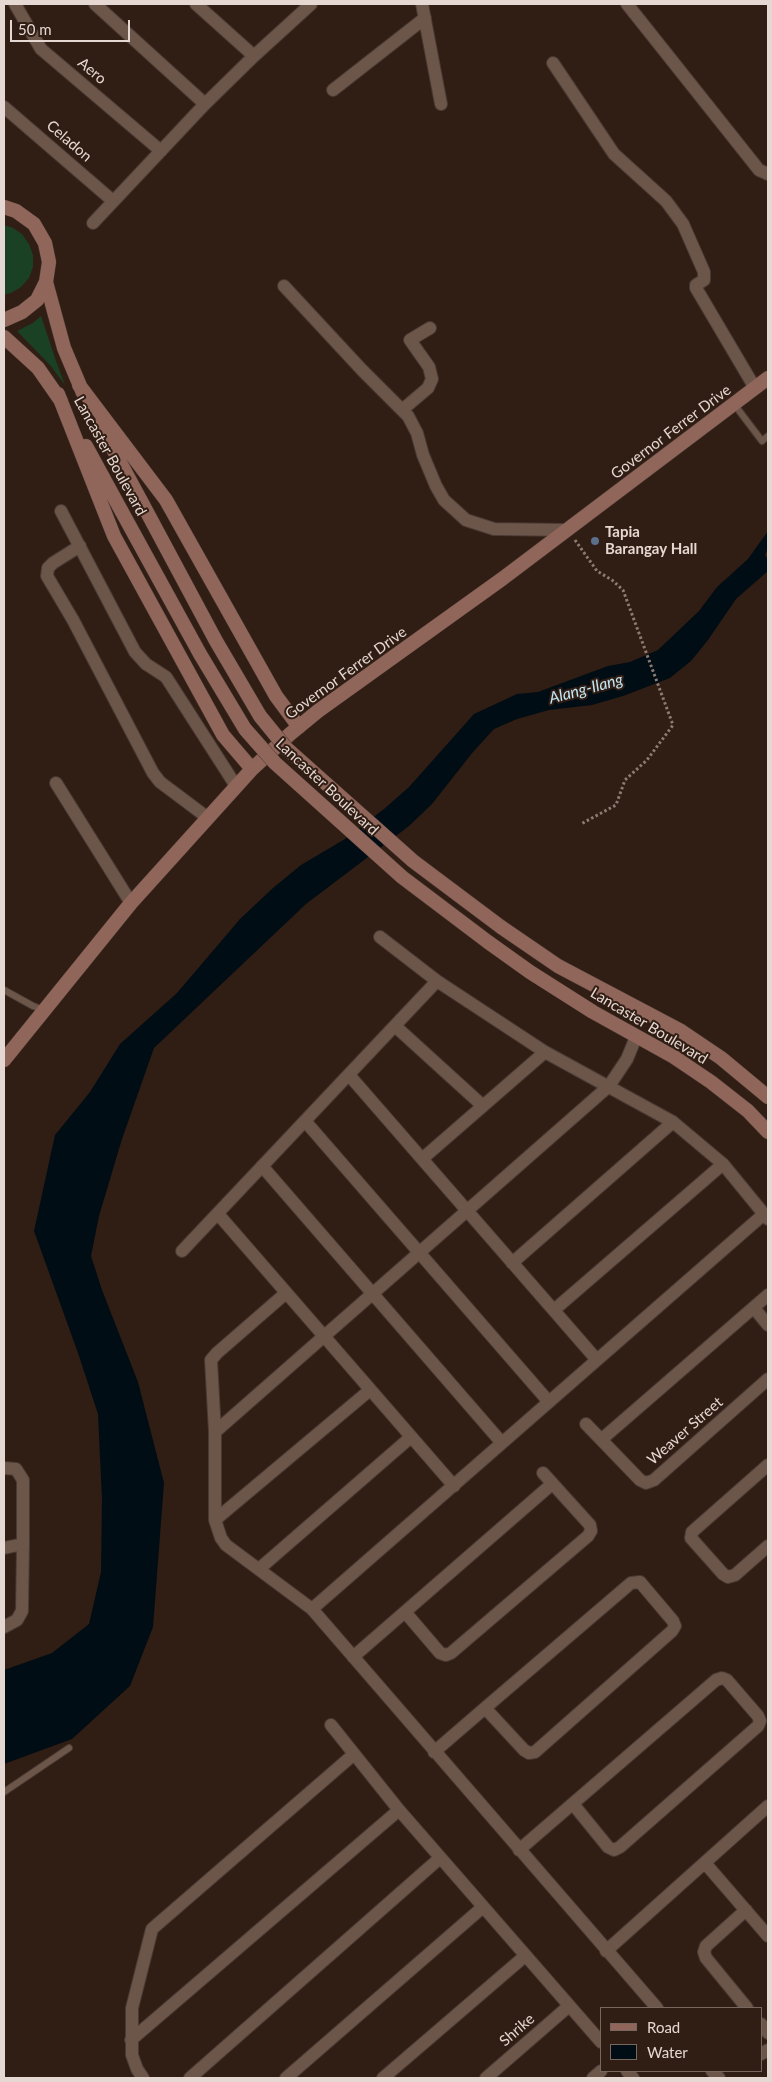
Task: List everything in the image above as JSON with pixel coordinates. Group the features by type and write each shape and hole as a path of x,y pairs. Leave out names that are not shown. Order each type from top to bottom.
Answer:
{"main road":[{"path":"4,207 26,217 40,233 48,253 46,282 37,300 30,307 4,320"},
{"name":"Lancaster Boulevard","path":"46,282 64,348 79,385 216,641 265,723 286,748 413,862 501,926 558,966 681,1031 721,1058 768,1097"},
{"name":"Lancaster Boulevard","path":"4,337 38,368 58,394 200,654 245,730 275,764 402,877 488,942 530,972 636,1037 674,1057 711,1082 748,1111 768,1132"},
{"name":"Governor Ferrer Drive","path":"4,1060 131,903 252,769 299,727 567,530 768,378"},
{"path":"79,385 166,500 276,696 299,727"},
{"path":"58,394 114,536 223,735 252,769"}],"street":[{"name":"Aero","path":"15,4 41,49 161,151"},
{"path":"95,4 205,104"},
{"path":"196,4 254,56"},
{"path":"422,4 441,104"},
{"path":"627,4 759,170 768,174"},
{"path":"93,223 205,104 305,5"},
{"path":"333,90 424,18"},
{"path":"553,63 614,154 666,201 683,224 704,272 704,280 696,285 696,288 755,388"},
{"name":"Celadon","path":"4,107 113,201"},
{"path":"284,286 408,416 417,433 423,455 436,486 444,500 466,520 494,528 567,530"},
{"path":"402,410 428,388 432,379 429,367 410,340 430,328"},
{"path":"61,511 135,652 146,664 166,677 236,786"},
{"path":"80,546 53,563 48,568 47,576 73,620 153,773 160,782 208,818"},
{"path":"56,783 131,903"},
{"path":"312,1609 597,1360 766,1217 723,1164 673,1122 545,1052 437,981 380,937"},
{"path":"182,1252 437,981"},
{"path":"395,1026 483,1106"},
{"path":"215,1432 608,1086 627,1058 636,1037"},
{"path":"422,1159 545,1052"},
{"path":"349,1075 597,1360"},
{"path":"305,1121 549,1402"},
{"path":"512,1263 673,1122"},
{"path":"554,1310 723,1164"},
{"path":"262,1166 502,1443"},
{"path":"218,1214 454,1486"},
{"path":"286,1293 211,1360 215,1432 215,1520 221,1538 226,1545 312,1609 656,2007"},
{"path":"602,1439 768,1295"},
{"path":"754,1308 768,1325"},
{"name":"Weaver Street","path":"586,1424 640,1480 646,1483 654,1480 768,1379"},
{"path":"215,1520 370,1390"},
{"path":"260,1569 411,1437"},
{"path":"768,1465 692,1532 691,1538 722,1574 728,1577 734,1575 768,1546"},
{"path":"4,1468 16,1469 23,1480 22,1610 17,1620 4,1627"},
{"path":"405,1612 440,1653 446,1655 451,1653 588,1536 591,1531 590,1525 543,1473"},
{"path":"353,1657 552,1484"},
{"path":"4,1548 23,1544"},
{"path":"434,1752 631,1583 640,1582 673,1621 675,1626 672,1631 535,1752 529,1753 524,1750 486,1708"},
{"path":"519,1850 716,1680 722,1678 727,1680 758,1716 760,1721 758,1726 620,1847 614,1850 608,1848 573,1804"},
{"path":"331,1725 353,1755 399,1810 600,2041"},
{"path":"143,2078 132,2055 132,2008 152,1929 353,1755"},
{"path":"606,1951 768,1806"},
{"path":"131,2040 399,1810"},
{"path":"190,2078 440,1858"},
{"path":"705,1863 768,1936"},
{"path":"286,2078 483,1907"},
{"path":"746,1910 706,1946 704,1952 706,1958 746,2007"},
{"path":"383,2078 526,1956"},
{"name":"Shrike","path":"486,2078 569,2006"}],"lane":[{"path":"734,404 762,441 768,436"},
{"path":"4,990 44,1010"},
{"path":"4,1792 69,1748"}],"path":[{"path":"567,530 597,571 612,580 623,590 673,725 647,760 625,780 616,805 581,824"}],"green space":[{"path":"4,225 22,234 29,244 33,255 33,267 29,278 21,287 4,295"},
{"path":"41,316 65,385 50,365 17,331 33,323"}],"water":[{"name":"Alang-Ilang","path":"768,531 768,548 765,555 768,560 768,571 736,599 691,661 670,678 623,696 592,705 549,710 517,719 494,729 473,752 432,804 409,826 306,904 154,1048 122,1139 99,1216 91,1256 102,1290 138,1382 164,1483 153,1627 130,1686 72,1739 4,1764 4,1670 52,1653 89,1624 101,1572 102,1499 98,1414 34,1231 55,1135 90,1092 120,1044 177,993 240,919 301,865 345,839 384,809 409,787 474,714 517,694 538,692 608,666 630,662 658,650 699,611 717,587 748,559"}],"place":[{"name":"Tapia Barangay Hall","path":"595,541"}]}
